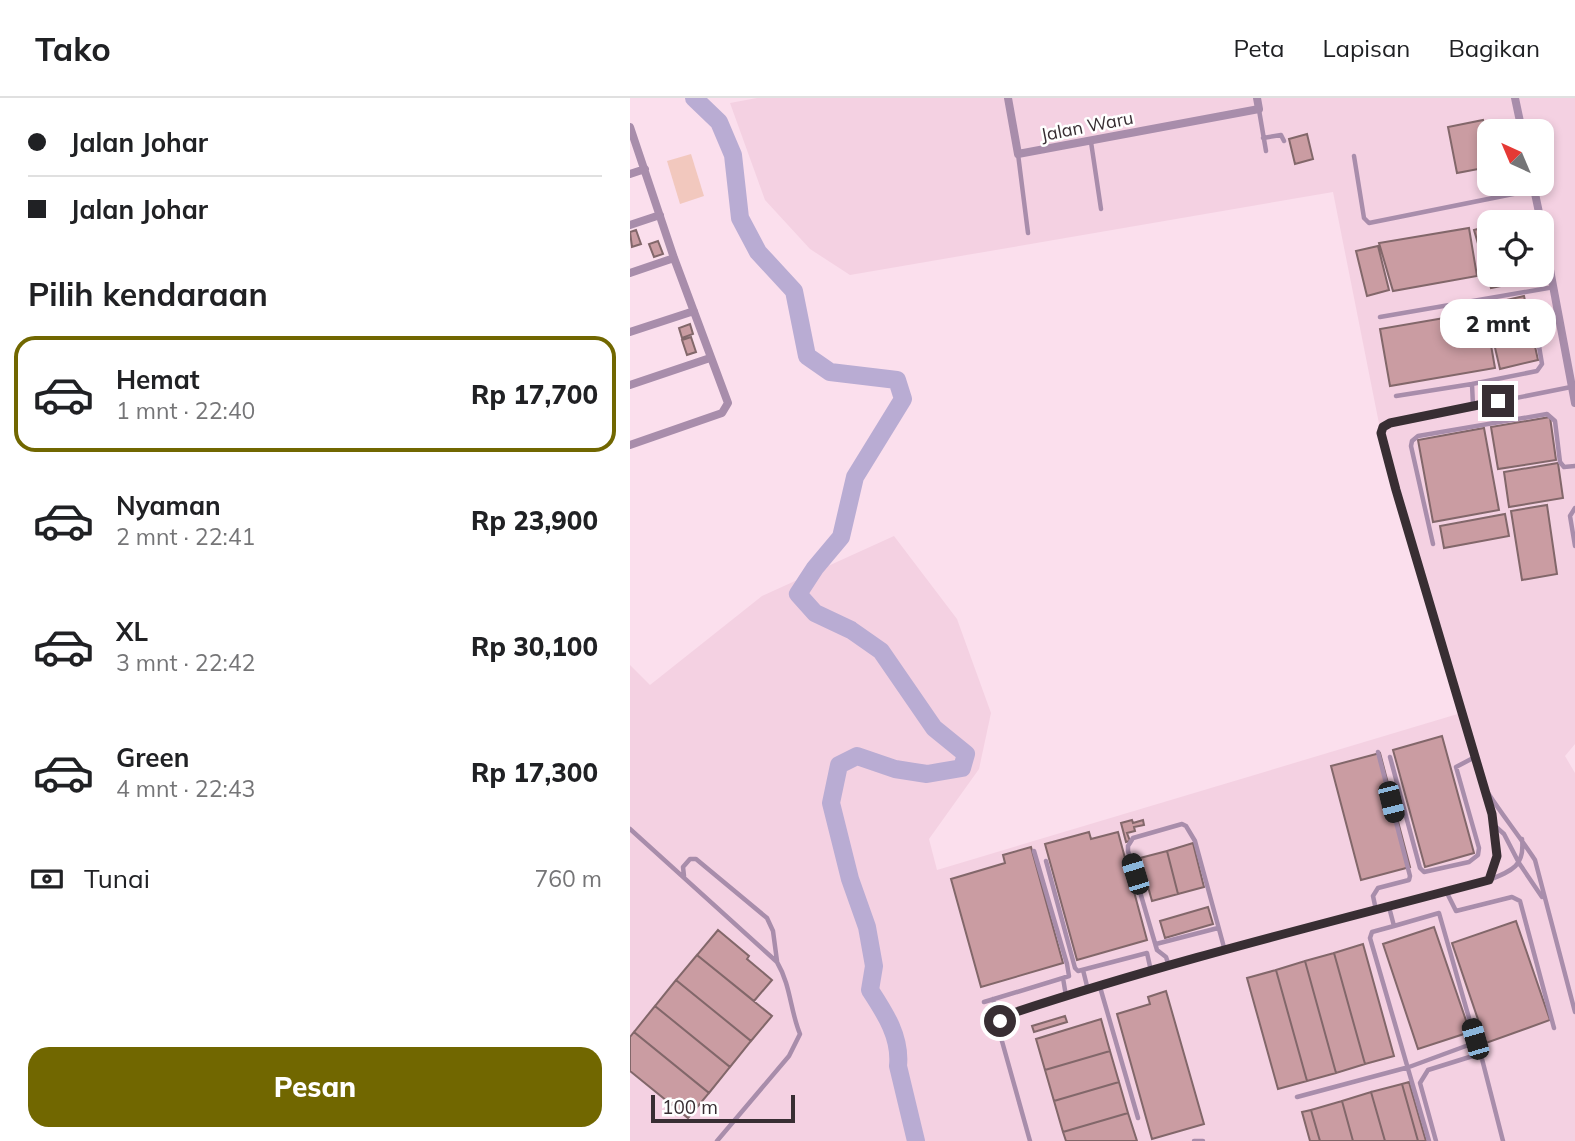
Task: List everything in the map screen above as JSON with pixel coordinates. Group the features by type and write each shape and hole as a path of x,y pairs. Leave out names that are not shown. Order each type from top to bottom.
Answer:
{"street":[{"name":"Jalan Waru","path":"1008,98 1018,154 1259,110"},
{"path":"1257,98 1259,110"},
{"path":"1515,98 1519,119"},
{"path":"630,127 674,258 727,397 726,409 722,413 630,445"},
{"path":"630,174 645,169"},
{"path":"630,225 660,215"},
{"path":"630,273 674,258"},
{"path":"1554,283 1575,402"},
{"path":"630,332 694,311"},
{"path":"630,385 710,358"}],"lane":[{"path":"1259,110 1266,151"},
{"path":"1263,138 1278,134 1282,135 1284,141"},
{"path":"1091,141 1101,209"},
{"path":"1018,154 1028,233"},
{"path":"1354,156 1364,218 1369,223 1492,196"},
{"path":"1380,317 1555,287"},
{"path":"1396,396 1472,384 1540,369 1542,364 1532,305"},
{"path":"1472,384 1473,406"},
{"path":"1489,880 1497,856 1494,825 1381,433 1383,427 1390,423 1572,387"},
{"path":"1433,544 1411,446 1418,436 1548,414 1555,421 1560,462 1563,467 1575,466"},
{"path":"1575,508 1570,516 1575,546"},
{"path":"1376,910 1373,896 1378,888 1409,880 1410,876 1378,752"},
{"path":"1390,757 1420,868 1424,872 1469,862 1478,855 1479,848 1456,767 1475,757"},
{"path":"1485,789 1535,860 1575,1012"},
{"path":"1169,966 1166,957 1159,953 1128,846 1133,838 1182,824 1195,841 1225,951"},
{"path":"1494,825 1504,834 1519,863 1544,899"},
{"path":"630,829 777,962 790,992 800,1034 797,1044 717,1141"},
{"path":"1030,1141 998,1027 1004,1016 1151,971 1489,880 1511,870 1519,863 1522,857 1522,839"},
{"path":"984,1002 1069,976 1034,851"},
{"path":"685,877 683,867 690,859 696,859 767,918 773,931 777,962"},
{"path":"1046,861 1075,968 1078,971 1083,970 1147,953 1151,971"},
{"path":"1446,891 1455,911 1513,897 1520,901 1554,1028"},
{"path":"1389,906 1394,926"},
{"path":"1297,1097 1409,1067 1470,1046 1475,1039 1439,913 1369,934 1409,1067 1429,1141"},
{"path":"1156,944 1218,928"},
{"path":"1083,970 1088,990"},
{"path":"1063,978 1066,996"},
{"path":"1100,987 1138,1118"},
{"path":"993,999 1000,1021"},
{"path":"1436,1141 1420,1083 1428,1070 1476,1055 1482,1059 1503,1141"},
{"path":"1194,1141 1203,1141"}],"shaded area":[{"path":"757,98 1575,98 1575,744 1565,756 1575,773 1575,1141 630,1141 630,665 650,685 762,596 894,536 957,619 991,713 979,769 929,839 937,870 1461,713 1394,499 1333,192 850,275 810,249 765,200 730,103"},
{"path":"691,154 704,196 680,204 667,161"}],"building":[{"path":"1477,121 1477,169 1457,173 1448,127"},
{"path":"1307,134 1313,159 1295,164 1289,139"},
{"path":"1469,228 1477,276 1393,291 1379,243"},
{"path":"636,230 641,244 632,247 630,232"},
{"path":"658,241 663,254 654,257 649,244"},
{"path":"1378,246 1389,290 1367,296 1356,251"},
{"path":"1524,296 1538,360 1500,369 1485,305"},
{"path":"1485,311 1495,368 1390,386 1380,329"},
{"path":"690,324 693,334 682,338 679,328"},
{"path":"691,337 696,352 687,355 682,340"},
{"path":"1550,417 1556,460 1498,469 1491,427"},
{"path":"1484,428 1499,510 1433,522 1418,440"},
{"path":"1558,463 1563,498 1509,507 1504,472"},
{"path":"1547,505 1557,574 1522,580 1511,511"},
{"path":"1505,514 1509,536 1444,548 1440,526"},
{"path":"1442,736 1474,853 1425,867 1393,750"},
{"path":"1380,753 1410,867 1361,880 1331,766"},
{"path":"1132,820 1133,823 1143,820 1144,825 1134,827 1135,831 1127,833 1130,841 1126,842 1121,823"},
{"path":"1089,832 1091,839 1118,832 1147,940 1077,960 1045,844"},
{"path":"1193,843 1204,887 1178,894 1167,851"},
{"path":"1031,847 1063,963 981,987 951,879 1005,863 1003,855"},
{"path":"1167,851 1178,894 1152,901 1140,858"},
{"path":"1208,907 1213,924 1165,938 1160,921"},
{"path":"1516,921 1550,1020 1486,1043 1452,943"},
{"path":"1434,927 1470,1032 1418,1049 1383,944"},
{"path":"718,930 772,980 754,1001 697,955"},
{"path":"1363,944 1394,1056 1365,1064 1334,953"},
{"path":"1334,953 1365,1064 1336,1073 1305,961"},
{"path":"697,955 772,1016 751,1041 676,980"},
{"path":"1305,961 1336,1073 1307,1081 1276,970"},
{"path":"1276,970 1307,1081 1278,1089 1247,978"},
{"path":"676,980 751,1041 730,1067 655,1006"},
{"path":"1166,991 1204,1124 1152,1139 1117,1014 1150,1004 1148,997"},
{"path":"655,1006 730,1067 709,1093 634,1032"},
{"path":"1065,1016 1067,1022 1034,1032 1032,1026"},
{"path":"1101,1019 1110,1051 1045,1070 1036,1039"},
{"path":"634,1032 709,1093 688,1118 630,1071 630,1037"},
{"path":"1110,1051 1119,1082 1054,1101 1045,1070"},
{"path":"1119,1082 1128,1113 1063,1132 1054,1101"},
{"path":"1409,1082 1426,1141 1418,1141 1402,1084"},
{"path":"1402,1084 1418,1141 1385,1141 1371,1092"},
{"path":"1371,1092 1385,1141 1353,1141 1342,1101"},
{"path":"1342,1101 1353,1141 1320,1141 1311,1110"},
{"path":"1311,1110 1320,1141 1310,1141 1302,1112"},
{"path":"1128,1113 1137,1141 1066,1141 1063,1132"}],"waterway":[{"path":"694,98 719,122 733,155 740,218 758,252 794,291 807,356 830,372 897,380 903,399 855,477 841,537 798,594 815,613 851,630 881,651 934,728 966,754 962,768 927,774 895,769 857,756 839,765 831,803 850,879 867,927 874,966 870,990 894,1035 898,1066 916,1141"}],"route":[{"path":"1000,1021 1004,1016 1151,971 1489,880 1497,856 1492,814 1396,490 1381,429 1390,423 1498,401"}]}
